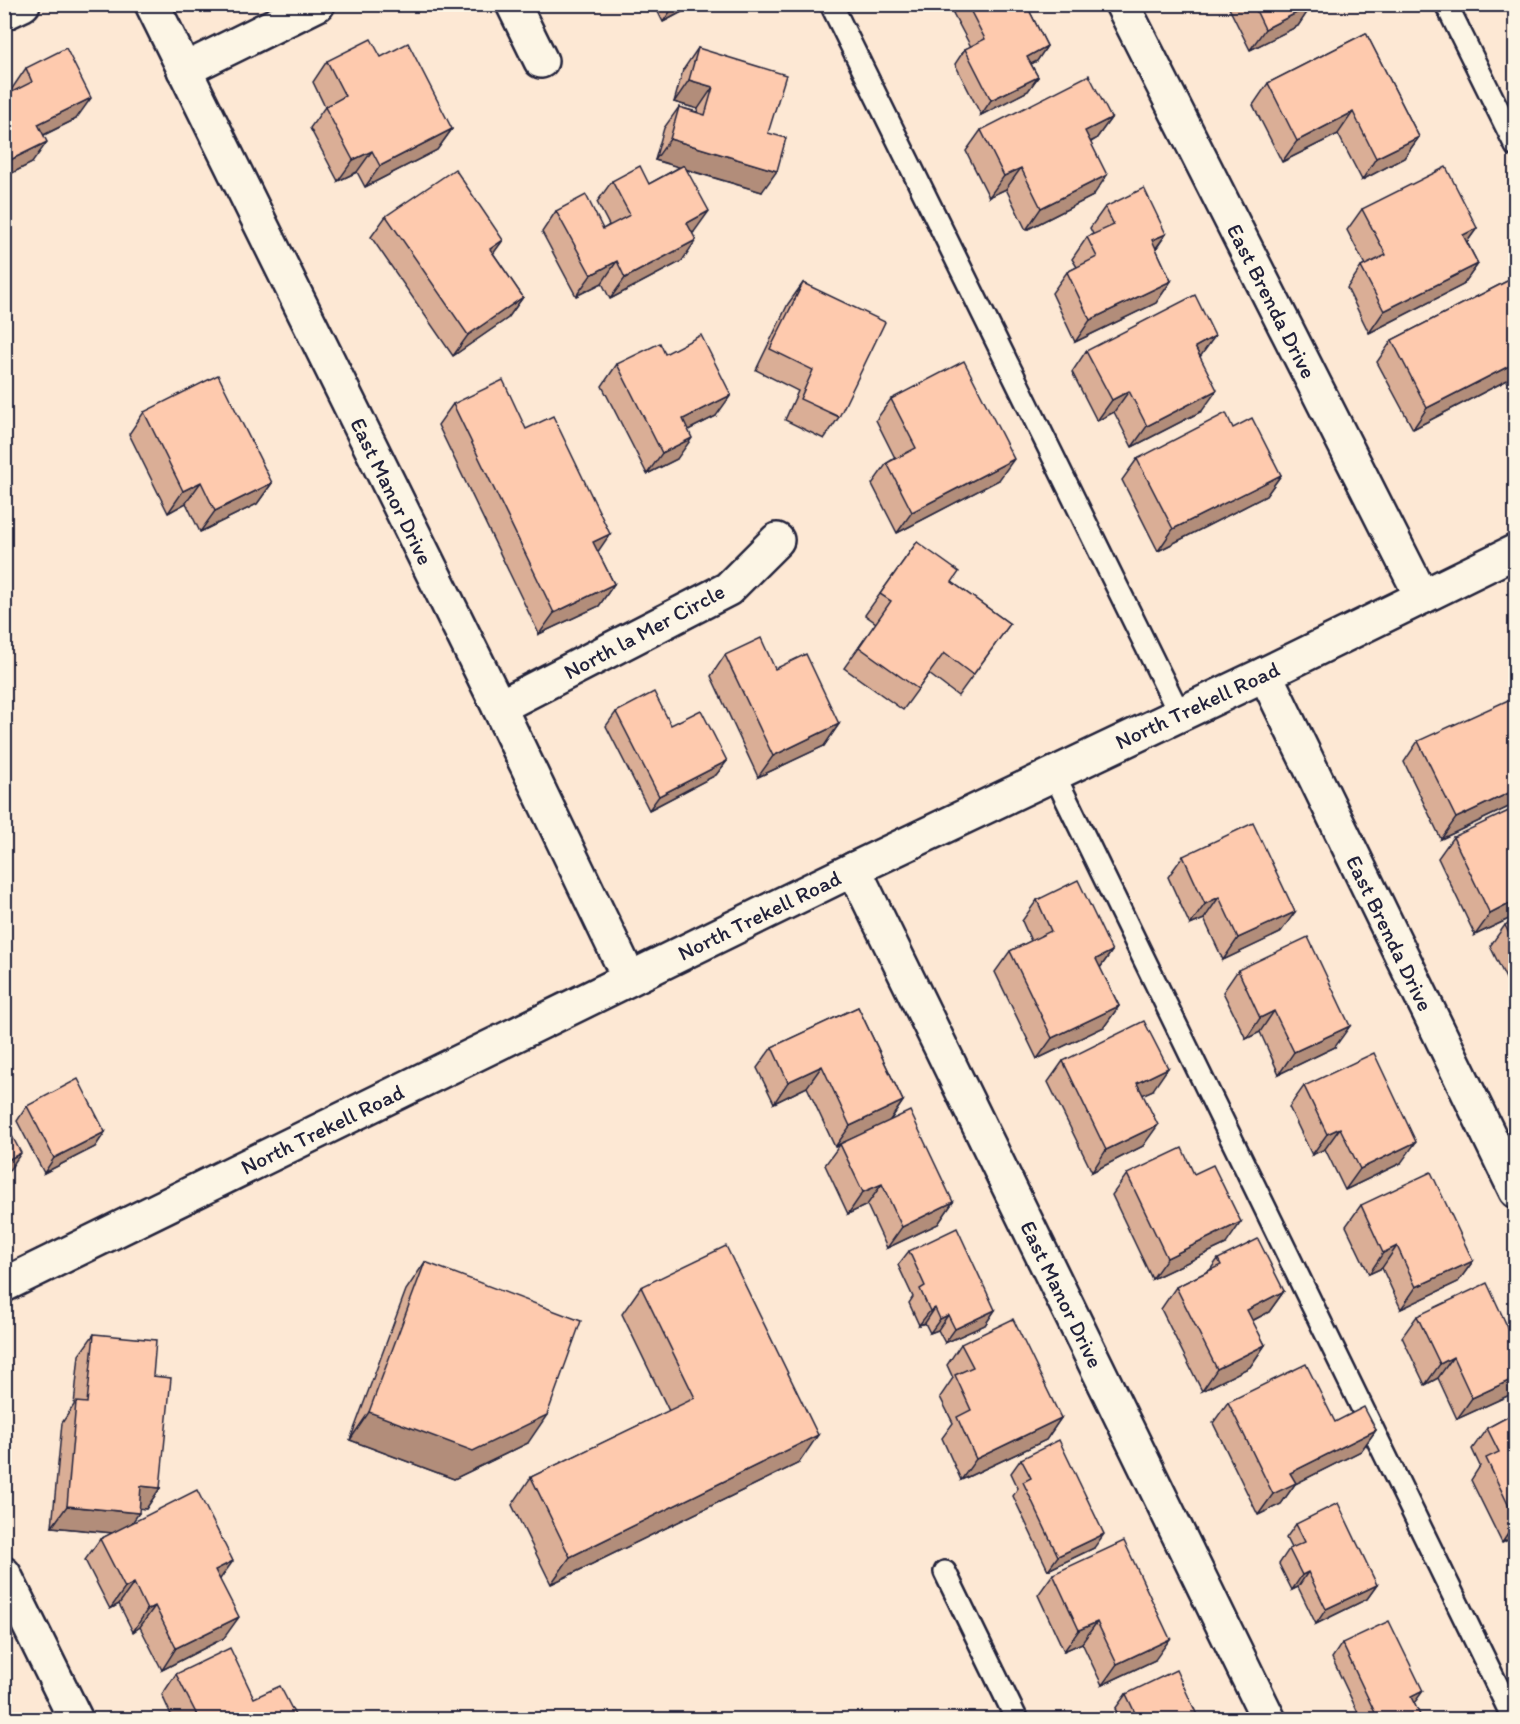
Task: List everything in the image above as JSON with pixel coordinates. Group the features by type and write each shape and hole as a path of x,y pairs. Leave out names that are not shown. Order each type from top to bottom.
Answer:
{"street":[{"path":"4,13 23,4"},
{"name":"East Manor Drive","path":"152,4 499,707 629,978"},
{"path":"184,70 318,4"},
{"path":"513,4 541,61"},
{"name":"East Brenda Drive","path":"1122,4 1422,597"},
{"name":"North la Mer Circle","path":"499,707 728,589 777,540"},
{"name":"North Trekell Road","path":"4,1285 629,978 1264,674 1515,551"},
{"name":"East Brenda Drive","path":"1264,674 1515,1191"},
{"name":"East Manor Drive","path":"854,869 1269,1719"},
{"path":"4,1574 76,1719"}],"lane":[{"path":"831,4 1179,713"},
{"path":"1446,4 1515,146"},
{"path":"1054,774 1514,1719"},
{"path":"945,1572 1017,1719"}],"building":[{"path":"967,4 1026,4 1047,46 1027,57 1038,77 991,100 965,49 985,39"},
{"path":"1253,4 1312,4 1312,5 1265,29"},
{"path":"1366,33 1419,137 1376,158 1353,112 1297,141 1268,83"},
{"path":"371,39 381,57 408,43 452,129 380,166 372,151 353,160 325,107 345,96 327,61"},
{"path":"66,48 91,98 38,124 47,142 4,163 4,96 32,82 26,68"},
{"path":"698,48 786,75 768,133 786,138 777,171 670,139 679,107 705,115 713,87 689,80"},
{"path":"1089,75 1111,118 1085,131 1107,175 1041,208 1021,168 1004,176 981,130"},
{"path":"684,165 709,211 687,223 696,240 625,278 617,261 591,275 556,211 586,195 603,229 630,215 612,181 640,166 649,184"},
{"path":"1446,167 1477,228 1463,235 1478,264 1384,311 1361,267 1386,255 1362,209"},
{"path":"455,169 503,240 490,249 523,297 468,335 386,216"},
{"path":"1144,188 1166,234 1152,240 1171,281 1090,320 1067,272 1097,257 1087,237 1114,225 1105,207"},
{"path":"1515,277 1515,363 1427,408 1392,340"},
{"path":"803,283 885,322 839,417 800,399 813,370 770,349"},
{"path":"1195,295 1215,336 1195,347 1217,390 1147,426 1129,391 1112,400 1086,351"},
{"path":"701,335 731,395 683,419 692,438 662,453 617,364 660,343 665,354"},
{"path":"964,361 1014,459 912,512 887,463 916,448 891,399"},
{"path":"218,375 272,483 215,511 201,482 183,491 144,412"},
{"path":"503,380 526,429 553,416 610,534 593,542 614,584 554,613 453,404"},
{"path":"1226,413 1233,428 1252,418 1281,475 1173,529 1137,459"},
{"path":"917,542 959,572 952,582 1010,624 973,675 944,653 918,689 859,647 891,601 880,594"},
{"path":"761,638 775,669 806,654 839,724 773,756 725,655"},
{"path":"654,692 671,725 701,710 727,761 659,796 616,712"},
{"path":"1515,697 1515,790 1456,818 1418,741"},
{"path":"1515,808 1515,901 1490,914 1453,837"},
{"path":"1253,823 1295,912 1238,938 1219,897 1205,904 1183,856"},
{"path":"1078,880 1112,951 1096,959 1119,1006 1052,1038 1010,951 1051,931 1037,900"},
{"path":"1515,920 1515,946 1505,925"},
{"path":"1308,937 1350,1026 1294,1052 1274,1011 1260,1018 1238,970"},
{"path":"858,1007 903,1101 850,1126 822,1066 788,1082 772,1047"},
{"path":"1144,1021 1168,1068 1137,1083 1158,1125 1106,1150 1063,1061"},
{"path":"1374,1053 1416,1142 1360,1169 1340,1128 1327,1134 1304,1086"},
{"path":"78,1079 105,1132 54,1158 27,1106"},
{"path":"910,1111 953,1202 902,1227 882,1184 863,1192 840,1144"},
{"path":"4,1121 21,1153 4,1162"},
{"path":"1182,1148 1194,1174 1213,1165 1241,1222 1167,1258 1127,1174"},
{"path":"1431,1172 1473,1261 1416,1287 1397,1246 1383,1253 1361,1205"},
{"path":"957,1228 995,1310 955,1329 948,1315 940,1319 935,1308 930,1311 920,1289 925,1286 909,1251"},
{"path":"1258,1239 1284,1291 1247,1310 1265,1345 1217,1369 1176,1287 1221,1265 1218,1259"},
{"path":"726,1246 818,1435 570,1557 531,1477 695,1398 641,1287"},
{"path":"425,1262 581,1321 547,1415 473,1451 369,1412"},
{"path":"1487,1283 1515,1343 1515,1378 1472,1398 1453,1357 1440,1364 1417,1316"},
{"path":"1013,1319 1061,1418 976,1459 957,1417 971,1410 955,1375 973,1367 961,1344"},
{"path":"94,1334 156,1340 153,1376 171,1378 160,1488 141,1486 139,1513 67,1506 76,1402 87,1403"},
{"path":"1306,1364 1335,1422 1364,1407 1376,1430 1290,1473 1296,1483 1273,1494 1228,1402"},
{"path":"1515,1413 1515,1519 1486,1458 1499,1452 1487,1428"},
{"path":"1059,1440 1104,1534 1058,1556 1023,1482 1031,1478 1021,1459"},
{"path":"197,1490 233,1561 215,1570 239,1617 176,1648 155,1606 147,1610 134,1583 125,1588 100,1539"},
{"path":"1338,1503 1377,1585 1326,1609 1308,1572 1302,1575 1289,1549 1305,1542 1296,1524"},
{"path":"1124,1541 1170,1639 1117,1664 1097,1622 1079,1630 1053,1574"},
{"path":"1389,1621 1423,1691 1411,1697 1420,1715 1410,1719 1378,1719 1342,1643"},
{"path":"230,1648 254,1698 280,1686 297,1719 199,1719 176,1674"},
{"path":"1176,1670 1199,1719 1138,1719 1126,1694"}]}
